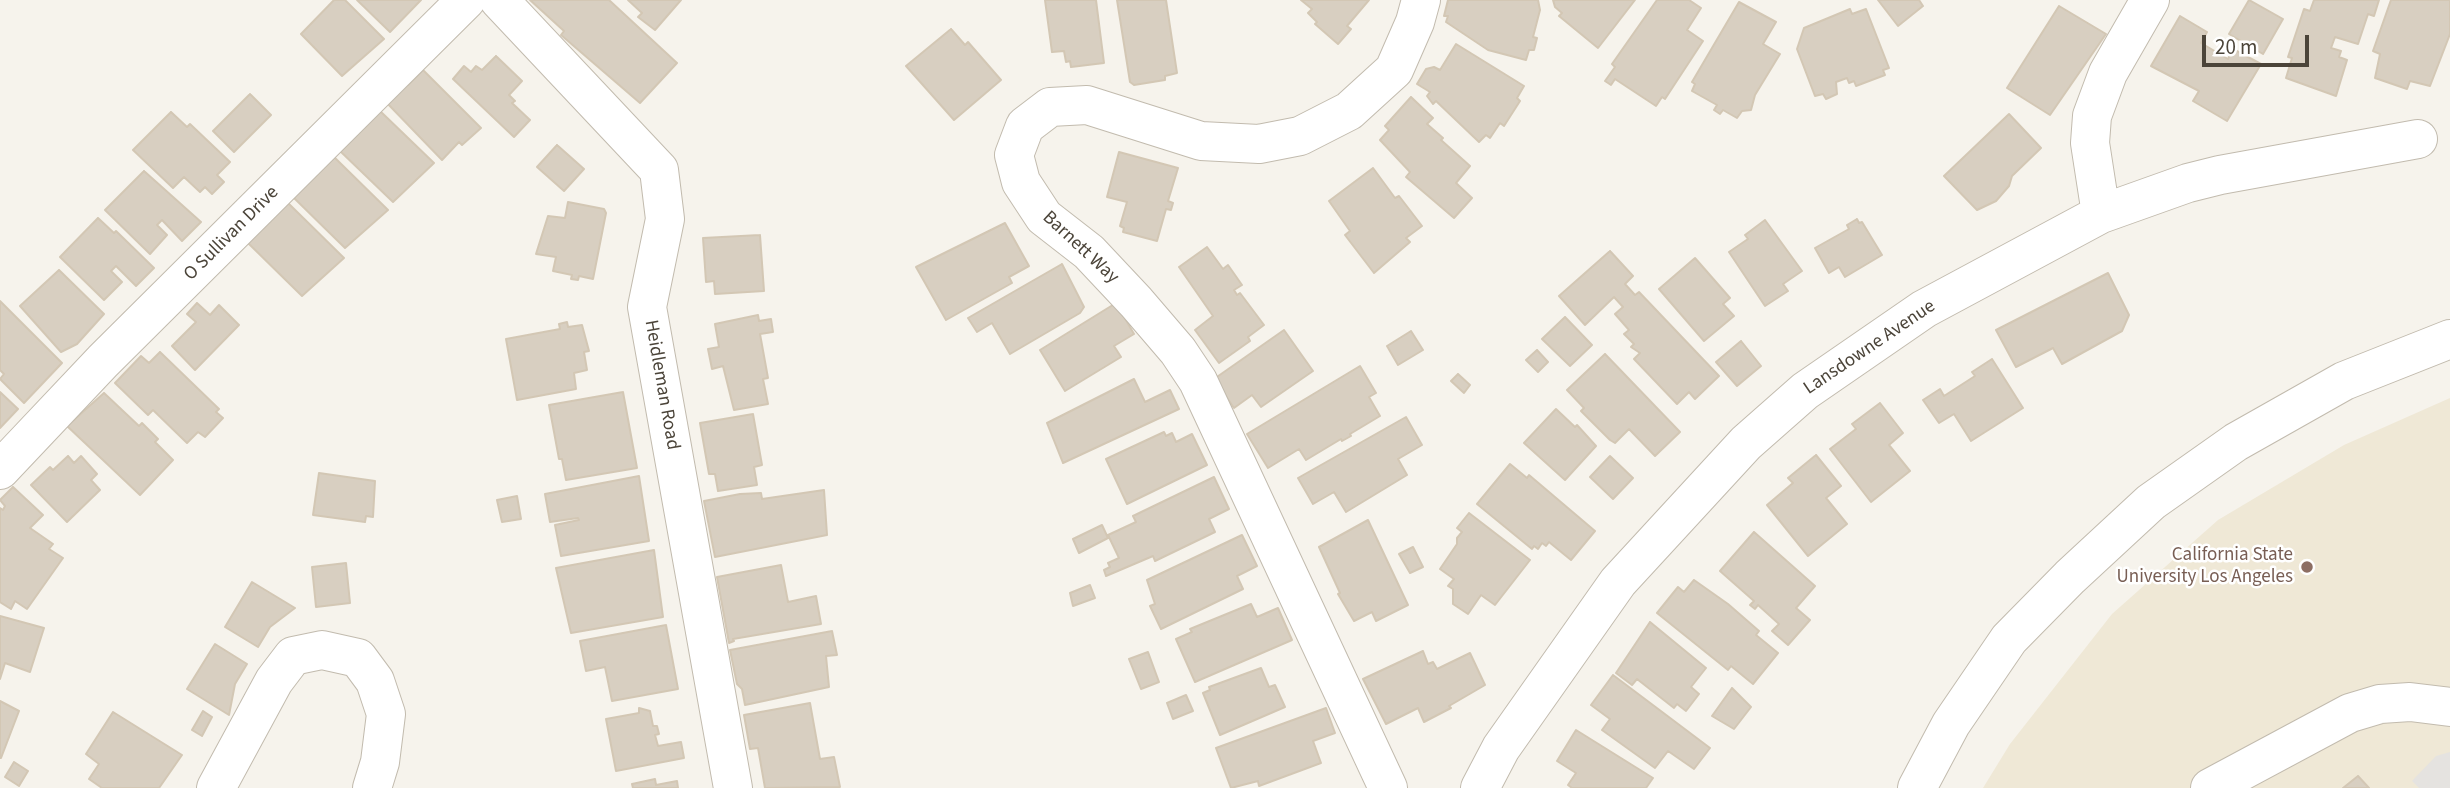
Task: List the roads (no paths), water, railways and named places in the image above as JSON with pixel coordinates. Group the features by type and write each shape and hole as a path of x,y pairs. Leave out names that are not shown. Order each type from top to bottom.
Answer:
{"street":[{"name":"O Sullivan Drive","path":"0,470 103,361 466,0"},
{"name":"Heidleman Road","path":"499,0 659,170 666,219 647,307 733,788"},
{"name":"Barnett Way","path":"1388,788 1198,381 1178,351 1136,302 1089,253 1044,218 1021,183 1014,155 1025,125 1050,107 1087,105 1201,141 1259,144 1300,136 1349,111 1394,70 1415,22 1421,0"},
{"path":"2101,215 2090,143 2092,116 2108,73 2150,0"},
{"name":"Lansdowne Avenue","path":"1480,788 1501,748 1618,582 1746,443 1805,391 1924,309 2101,215 2188,183 2220,175 2417,139"},
{"path":"1917,788 1951,724 2009,639 2070,577 2151,502 2236,442 2344,381 2450,339"},
{"path":"216,788 274,681 293,656 322,650 358,658 375,681 386,714 380,762 372,788"},
{"path":"2210,788 2350,713 2379,704 2410,702 2450,707"}],"place":[{"name":"California State University Los Angeles","path":"2307,567"}]}
